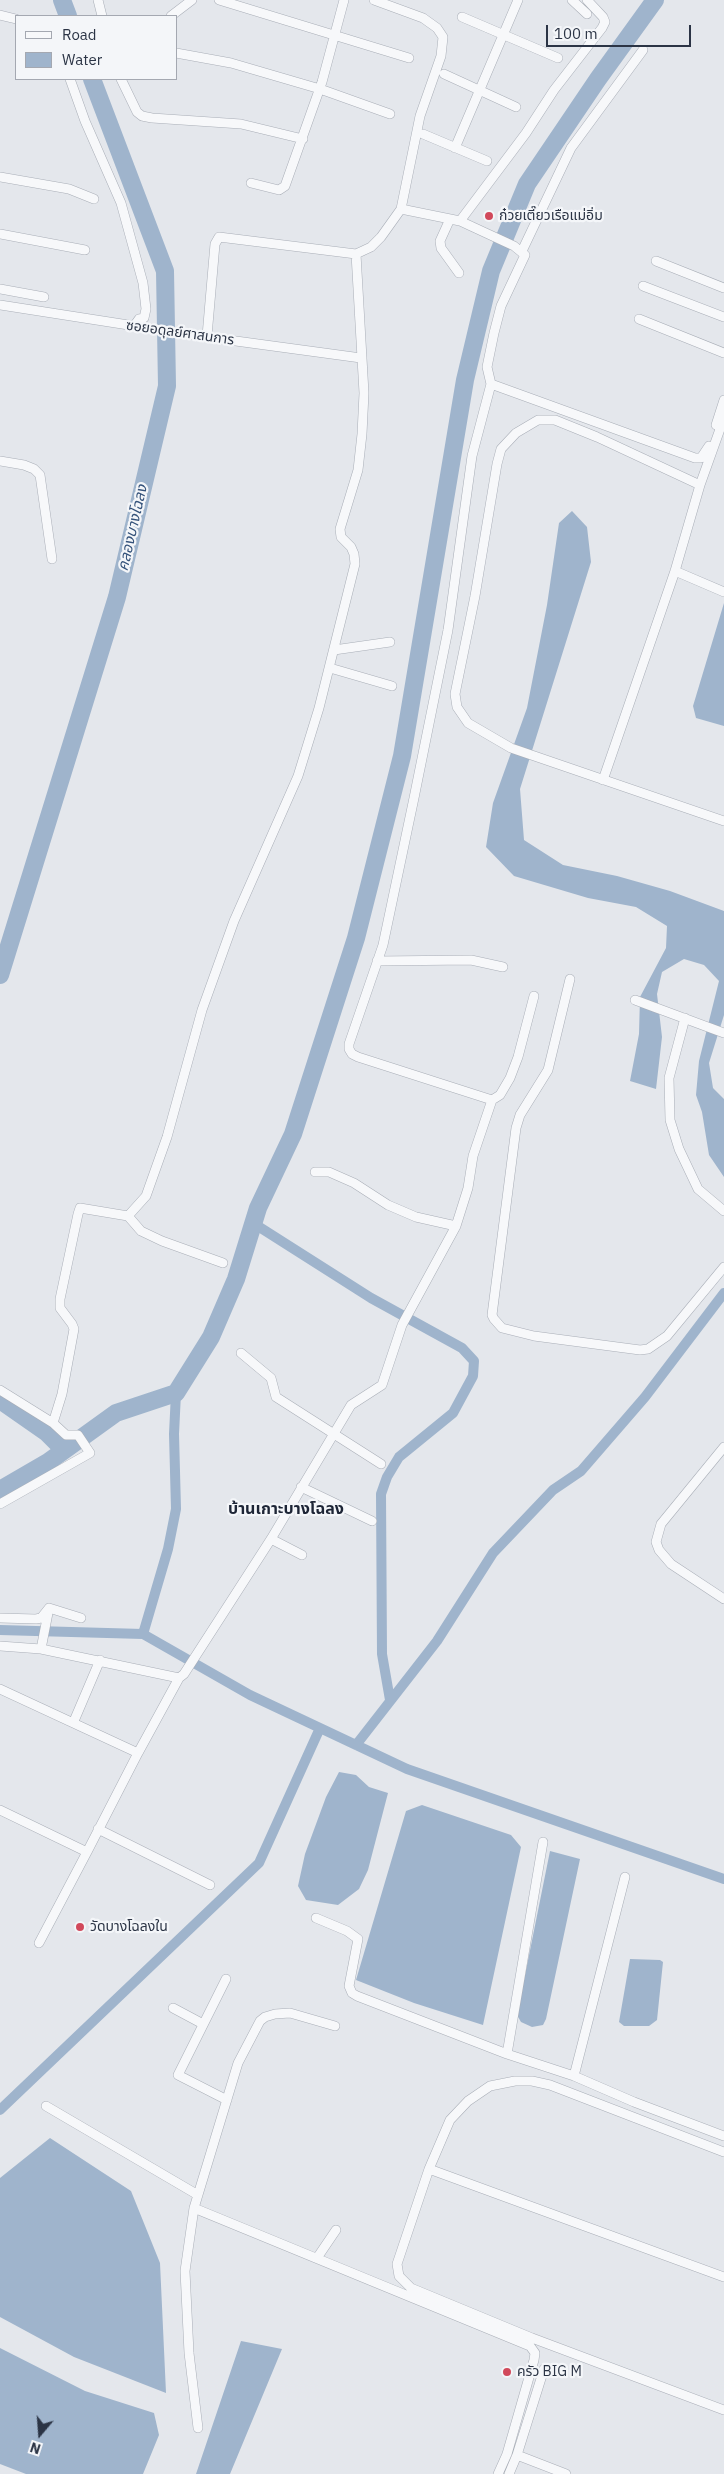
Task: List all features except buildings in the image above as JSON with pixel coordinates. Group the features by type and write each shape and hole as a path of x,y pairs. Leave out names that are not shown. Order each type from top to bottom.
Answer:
{"street":[{"path":"98,0 102,15"},
{"path":"172,15 192,0"},
{"path":"219,0 409,58"},
{"path":"251,183 279,190 285,186 320,89 344,0"},
{"path":"203,336 215,244 219,237 356,254 371,247 389,228 401,209 420,116 441,56 443,37 437,28 423,18 374,0"},
{"path":"455,148 518,0"},
{"path":"572,0 587,14"},
{"path":"460,221 526,133 554,90 602,28 605,22 603,17 587,0"},
{"path":"0,15 15,19"},
{"path":"462,17 558,58"},
{"path":"518,248 571,148 643,50"},
{"path":"178,53 231,63 320,89 390,114"},
{"path":"444,74 516,107"},
{"path":"70,80 85,121 121,203 143,283 146,309 144,318 139,319 136,326"},
{"path":"121,80 137,112 142,116 241,124 303,139"},
{"path":"423,134 487,161"},
{"path":"0,177 69,189 94,199"},
{"path":"401,209 460,221 484,230 518,248 524,255 501,306 494,332 487,367 491,384 472,456 448,630 412,807 377,961 349,1044 350,1052 358,1057 492,1100 500,1096 510,1078 518,1057 534,996"},
{"path":"450,219 440,241 441,248 459,273"},
{"path":"0,234 85,250"},
{"path":"128,1216 146,1196 154,1176 168,1137 202,1010 234,921 298,776 330,668 355,564 351,547 342,537 340,529 358,470 364,393 356,254"},
{"path":"656,261 724,288"},
{"path":"643,286 724,318"},
{"path":"0,289 44,297"},
{"name":"ซอยอดุลย์ศาสนการ","path":"0,305 361,358"},
{"path":"640,318 724,353"},
{"path":"491,384 695,458 701,458 706,452 724,400"},
{"path":"603,780 675,571 700,485 724,418"},
{"path":"700,485 589,433 555,420 538,420 516,433 501,449 455,694 457,707 468,723 511,748 724,821"},
{"path":"0,461 24,465 34,469 40,475 52,559"},
{"path":"675,571 724,592"},
{"path":"334,650 390,642"},
{"path":"330,668 392,686"},
{"path":"377,961 472,960 503,967"},
{"path":"570,979 548,1070 520,1115 516,1128 492,1314 494,1319 502,1328 534,1336 640,1350 648,1349 657,1345 668,1336 724,1268"},
{"path":"635,1000 663,1009 703,1027 724,1033"},
{"path":"685,1018 669,1078 670,1120 679,1149 698,1188 724,1211"},
{"path":"39,1943 138,1753 181,1676 271,1539 351,1405 382,1385 402,1325 415,1304 429,1271 456,1226 468,1188 473,1156 492,1100"},
{"path":"315,1172 329,1172 354,1183 388,1205 416,1217 456,1226"},
{"path":"53,1423 62,1394 74,1329 60,1308 60,1299 80,1208 128,1216 141,1231 162,1241 223,1263"},
{"path":"242,1354 272,1378 276,1397 334,1432 381,1464"},
{"path":"0,1390 53,1423 66,1435 78,1434 90,1453 0,1504"},
{"path":"724,1447 662,1524 656,1542 659,1550 671,1564 724,1599"},
{"path":"301,1487 372,1522"},
{"path":"271,1539 302,1555"},
{"path":"41,1649 49,1610"},
{"path":"0,1618 36,1619 49,1610 81,1618"},
{"path":"0,1646 41,1649 181,1676"},
{"path":"74,1721 100,1660"},
{"path":"0,1689 74,1721 138,1753"},
{"path":"0,1810 87,1852"},
{"path":"98,1829 210,1885"},
{"path":"507,2054 543,1842"},
{"path":"574,2076 626,1877"},
{"path":"316,1918 347,1931 358,1939 349,1986 352,1993 507,2054 574,2076 634,2102 724,2136"},
{"path":"226,1980 178,2075 227,2100"},
{"path":"173,2008 203,2024"},
{"path":"198,2428 184,2287 194,2208 238,2063 260,2021 276,2014 290,2013 335,2026"},
{"path":"724,2152 550,2085 532,2081 515,2081 490,2086 454,2113 430,2169 397,2264 399,2276 403,2282 412,2288 532,2338 724,2410"},
{"path":"46,2106 198,2195"},
{"path":"430,2169 724,2277"},
{"path":"194,2208 533,2349 534,2360 507,2454 498,2474"},
{"path":"317,2258 336,2230"},
{"path":"509,2474 517,2455 544,2369"},
{"path":"517,2455 566,2474"}],"water":[{"path":"572,511 587,527 591,562 520,789 524,840 563,865 617,876 670,891 724,911 724,1015 709,1063 713,1088 724,1099 724,1177 709,1155 702,1112 696,1095 699,1061 719,981 704,965 684,959 662,972 657,994 662,1037 656,1089 630,1081 639,1034 640,997 666,948 667,926 636,907 588,898 514,876 486,847 493,803 527,708 547,605 559,523"},
{"path":"724,603 724,726 696,718 693,706"},
{"path":"339,1772 356,1775 369,1787 388,1793 368,1870 359,1889 338,1905 306,1900 298,1886 305,1854 326,1797"},
{"path":"422,1805 511,1835 521,1847 483,2025 414,2003 356,1980 406,1811"},
{"path":"550,1851 580,1859 546,2019 543,2025 532,2027 521,2022 517,2015"},
{"path":"630,1959 660,1960 663,1962 657,2020 649,2026 624,2026 619,2022"},
{"path":"50,2138 131,2191 160,2263 166,2393 74,2357 0,2317 0,2178"},
{"path":"241,2341 282,2349 230,2474 196,2474"},
{"path":"0,2348 85,2391 154,2413 159,2435 143,2474 26,2474 0,2464"}],"waterway":[{"name":"คลองบางโฉลง","path":"62,0 68,15"},
{"path":"0,1490 48,1462 116,1413 176,1393 211,1337 236,1279 258,1208 293,1134 356,938 402,756 465,380 491,271 527,184 598,79 655,0"},
{"name":"คลองบางโฉลง","path":"0,975 117,597 167,386 165,271 92,80"},
{"path":"253,1223 371,1298 462,1348 474,1361 473,1376 453,1413 399,1457 387,1477 381,1494 382,1654 390,1700"},
{"path":"356,1745 437,1641 493,1553 553,1490 581,1471 645,1397 724,1293"},
{"path":"143,1634 168,1549 176,1509 174,1434 176,1393"},
{"path":"0,1400 46,1432 64,1450"},
{"path":"0,1630 143,1634 250,1695 407,1769 724,1879"},
{"path":"0,2110 259,1863 320,1728"}],"place":[{"name":"ก๋วยเตี๊ยวเรือแม่อิ่ม","path":"489,216"},
{"name":"วัดบางโฉลงใน","path":"80,1927"},
{"name":"ครัว BIG M","path":"507,2372"}],"district":[{"name":"บ้านเกาะบางโฉลง","path":"286,1509"}]}
